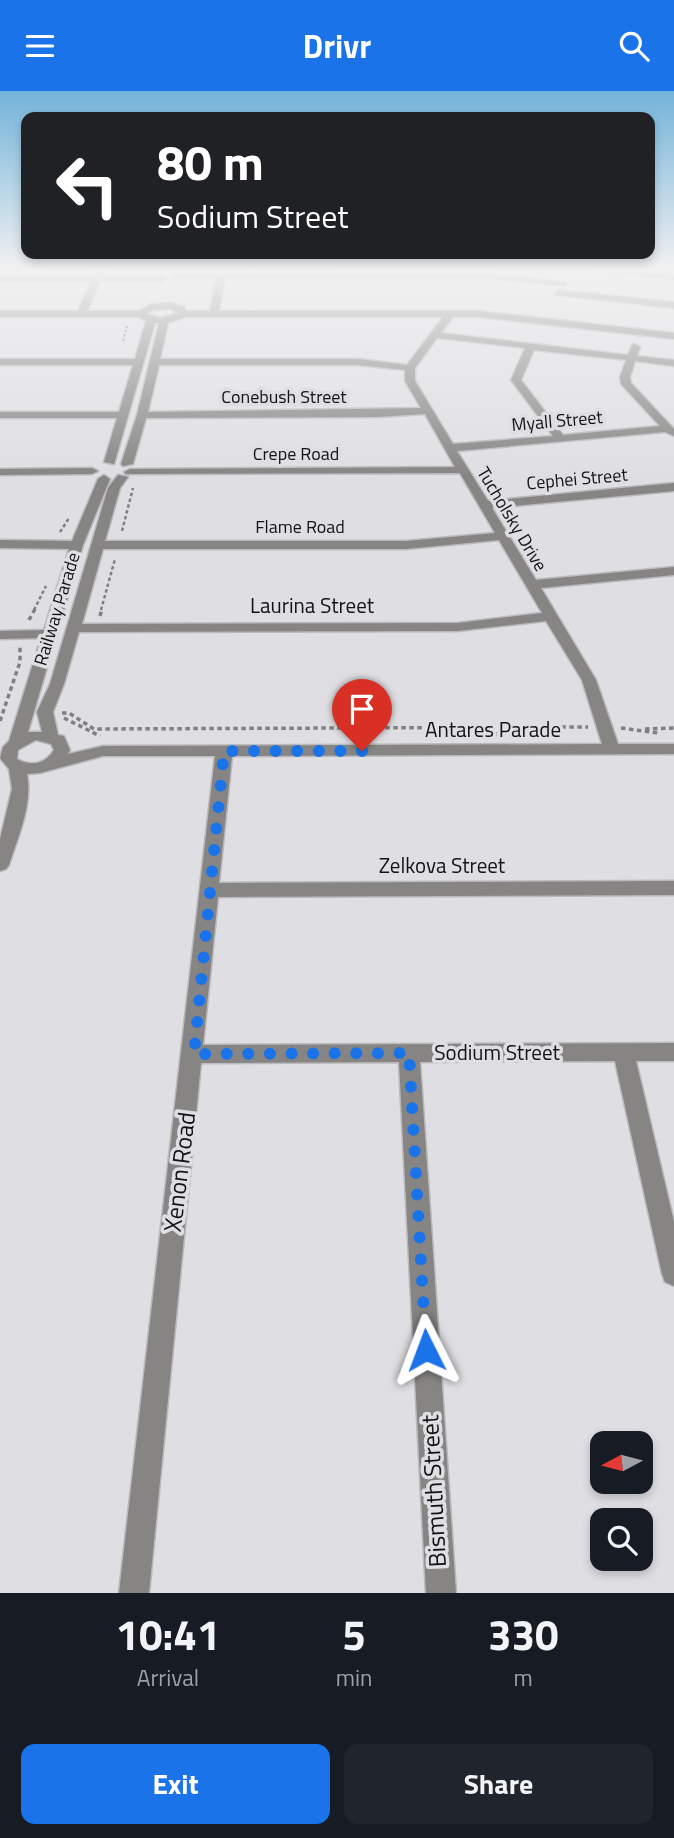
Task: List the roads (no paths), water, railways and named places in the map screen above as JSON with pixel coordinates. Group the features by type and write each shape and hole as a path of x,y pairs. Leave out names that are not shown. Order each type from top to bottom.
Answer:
{"street":[{"path":"110,462 140,362 143,337"},
{"name":"Railway Parade","path":"54,738 46,716 49,697 57,684 114,488 127,471 160,337"},
{"path":"155,362 358,362 411,368 433,337"},
{"path":"453,337 674,363"},
{"path":"638,337 625,377 626,384 671,432"},
{"path":"531,346 516,380 560,438"},
{"path":"0,362 140,362"},
{"name":"Tucholsky Drive","path":"411,368 410,381 426,411 589,680 612,751"},
{"name":"Conebush Street","path":"142,415 377,414 426,411"},
{"path":"0,415 123,415"},
{"name":"Myall Street","path":"449,448 671,432"},
{"path":"98,475 98,465 110,462 127,471"},
{"name":"Crepe Road","path":"127,471 463,470"},
{"path":"0,472 98,475 127,471"},
{"name":"Railway Parade","path":"11,765 8,753 25,717 98,475"},
{"name":"Cephei Street","path":"483,505 674,487"},
{"name":"Flame Road","path":"98,545 406,545 502,536"},
{"path":"0,544 77,545"},
{"path":"531,585 669,571 674,586"},
{"name":"Laurina Street","path":"73,628 458,627 550,616"},
{"path":"0,635 49,634"},
{"path":"11,744 34,735 54,738 62,750 19,803"},
{"name":"Antares Parade","path":"54,738 104,744 224,751 674,749"},
{"name":"Antares Parade","path":"11,765 33,769 104,744"},
{"name":"Xenon Road","path":"134,1593 194,1054 224,751"},
{"path":"0,865 19,803 20,773 11,765"},
{"name":"Zelkova Street","path":"211,890 674,888"},
{"path":"624,1052 673,1264"},
{"name":"Sodium Street","path":"194,1054 674,1052"},
{"name":"Bismuth Street","path":"409,1053 440,1593"}]}
